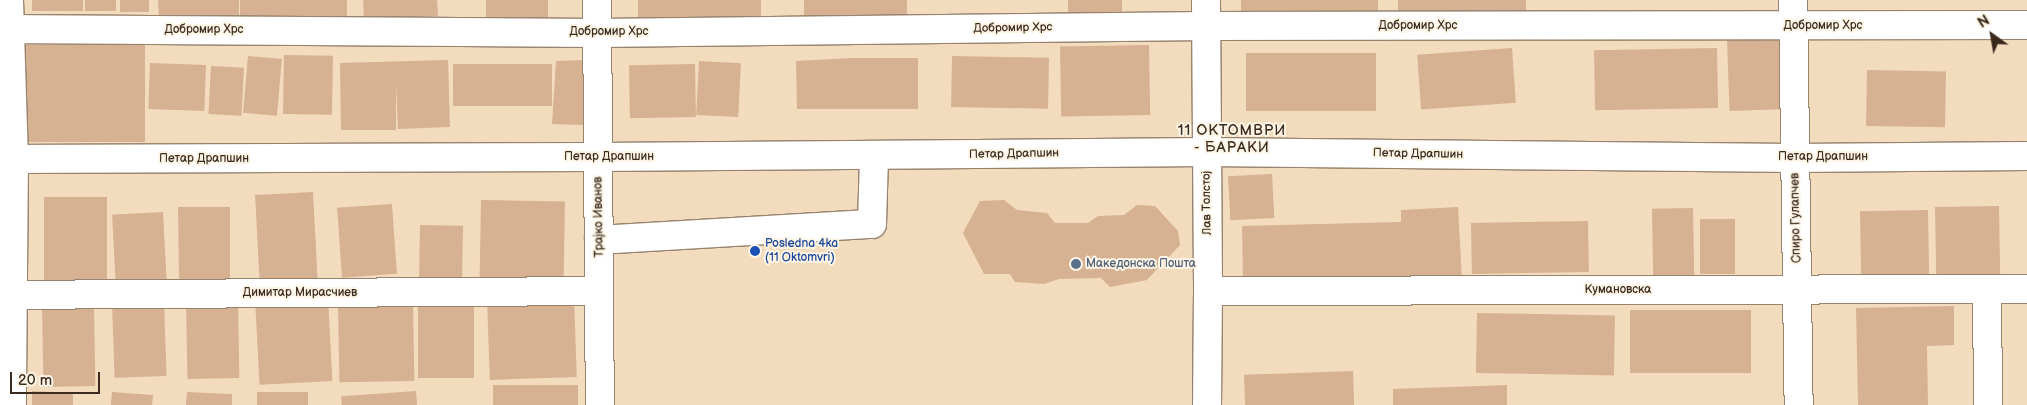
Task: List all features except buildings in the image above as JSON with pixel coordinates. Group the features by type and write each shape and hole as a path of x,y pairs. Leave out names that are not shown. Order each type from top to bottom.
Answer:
{"street":[{"path":"9,0 5,29 7,295 12,405"},
{"name":"Трајко Иванов","path":"597,0 600,405"},
{"name":"Добромир Хрс","path":"5,29 598,33 1206,13 1794,13 2027,24"},
{"name":"Лав Толстој","path":"1206,13 1207,405"},
{"name":"Спиро Гулапчев","path":"1794,13 1799,405"},
{"name":"Петар Драпшин","path":"7,159 598,158 1206,152 1795,158 2027,156"},
{"path":"599,240 872,224 874,155"},
{"path":"1987,289 1988,405"},
{"name":"Кумановска","path":"1208,291 2027,289"},
{"name":"Димитар Мирасчиев","path":"7,295 599,291"}],"place":[{"name":"Posledna 4ka (11 Oktomvri)","path":"755,251"},
{"name":"Македонска Пошта","path":"1076,264"}],"district":[{"name":"11 ОКТОМВРИ - БАРАКИ","path":"1232,138"}]}
